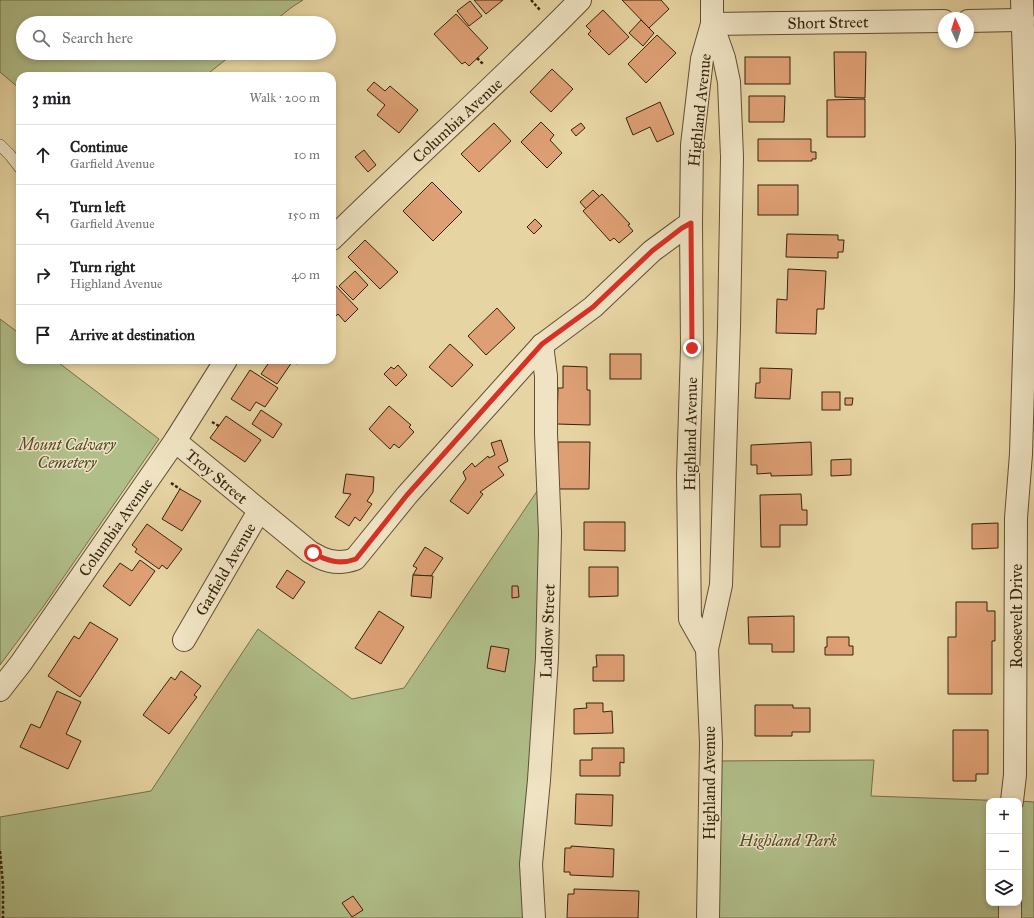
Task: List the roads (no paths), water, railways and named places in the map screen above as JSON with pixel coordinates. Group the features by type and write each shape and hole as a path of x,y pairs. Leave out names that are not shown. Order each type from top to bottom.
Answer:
{"street":[{"name":"Columbia Avenue","path":"336,235 514,67 580,0"},
{"name":"Highland Avenue","path":"707,649 690,619 688,475 692,348 692,146 702,59 712,24 712,0"},
{"path":"974,20 1022,10"},
{"name":"Roosevelt Drive","path":"1012,798 1015,774 1016,518 1021,454 1026,288 1027,153 1022,10"},
{"name":"Short Street","path":"712,24 938,21"},
{"name":"Highland Avenue","path":"708,918 711,742 707,649 721,585 729,327 732,157 729,82 724,58 712,24"},
{"name":"Garfield Avenue","path":"184,640 259,511 310,552 322,559 335,562 346,562 356,559 407,495 542,344 593,307 652,251 691,223"},
{"name":"Ludlow Street","path":"534,918 531,864 539,780 547,658 550,533 546,434 546,376 542,344"},
{"name":"Columbia Avenue","path":"0,690 21,663 175,441 223,364"},
{"name":"Troy Street","path":"175,441 259,511"},
{"path":"1010,906 1010,918"}],"lane":[{"path":"0,145 10,154 16,162"}],"park label":[{"name":"Mount Calvary Cemetery","path":"67,453"},
{"name":"Highland Park","path":"788,840"}]}
